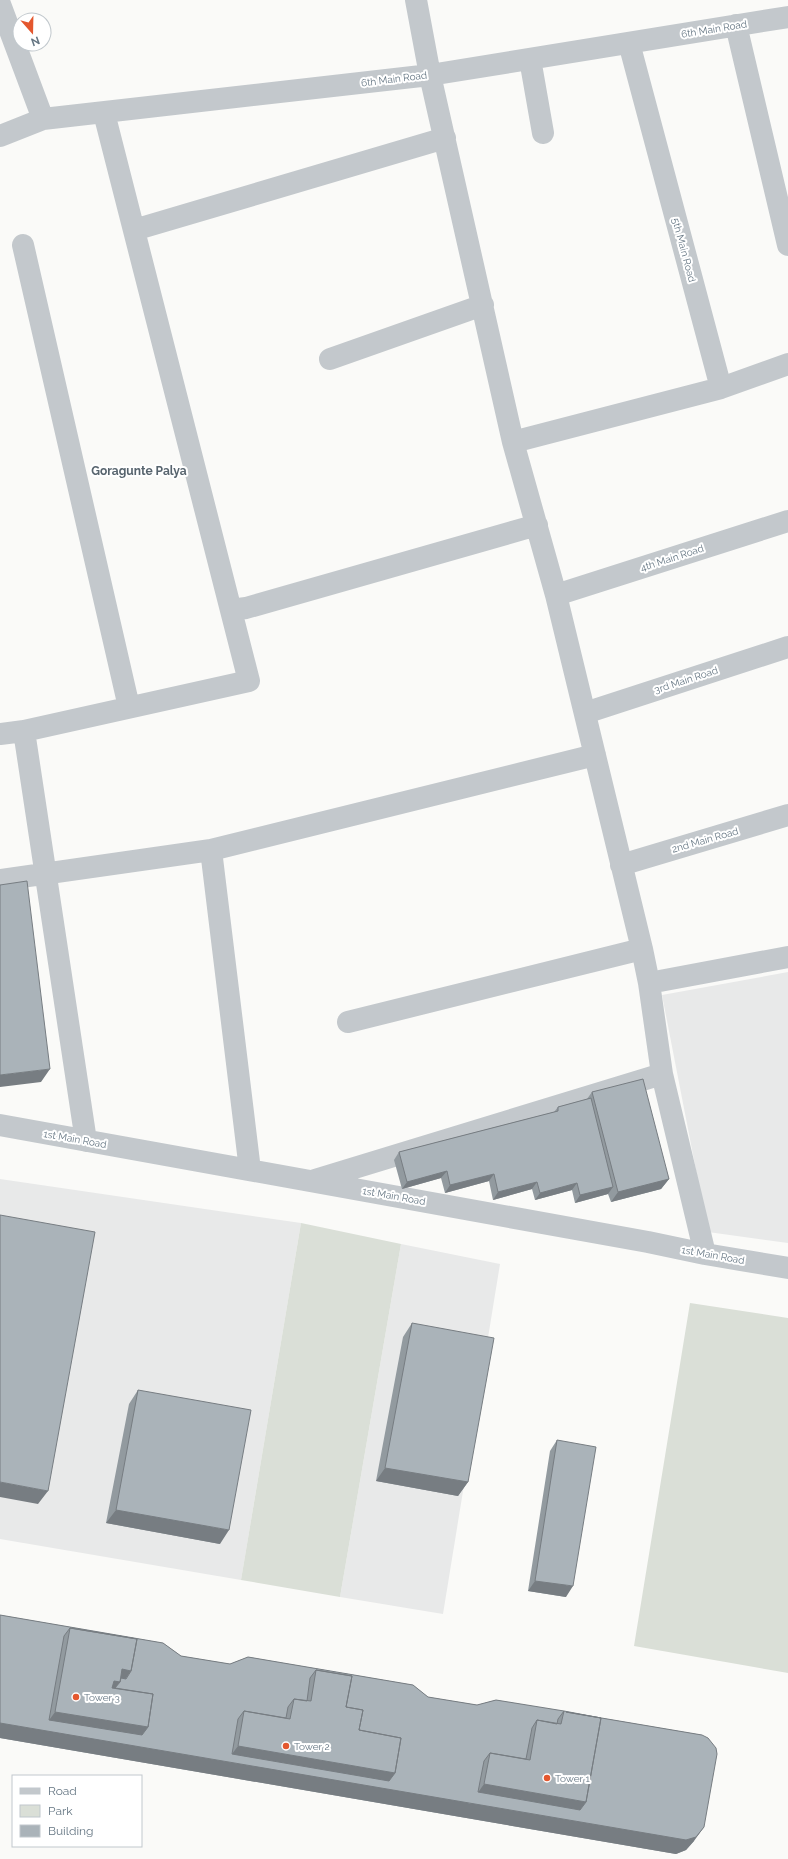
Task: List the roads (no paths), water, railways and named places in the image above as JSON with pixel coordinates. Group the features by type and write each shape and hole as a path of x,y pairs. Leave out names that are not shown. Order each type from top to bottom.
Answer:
{"street":[{"path":"416,0 430,75 513,442 556,594 642,949 649,983 662,1074 705,1254"},
{"path":"0,4 43,119"},
{"name":"6th Main Road","path":"0,136 43,119 104,114 430,75 788,17"},
{"path":"736,25 788,245"},
{"name":"5th Main Road","path":"630,43 721,388"},
{"path":"530,59 543,133"},
{"path":"0,734 24,731 249,680 104,114"},
{"path":"134,230 444,138"},
{"path":"23,244 128,707"},
{"path":"330,359 483,305"},
{"path":"513,442 721,388 788,364"},
{"name":"4th Main Road","path":"556,594 788,521"},
{"path":"231,610 246,608 536,525"},
{"name":"3rd Main Road","path":"585,713 788,647"},
{"path":"24,731 86,1141"},
{"path":"0,880 211,850 595,755"},
{"name":"2nd Main Road","path":"621,864 788,815"},
{"path":"211,850 250,1170"},
{"path":"348,1022 642,949"},
{"path":"649,983 788,957"},
{"path":"311,1182 662,1074"},
{"name":"1st Main Road","path":"0,1125 788,1268"}],"place":[{"name":"Tower 3","path":"76,1697"},
{"name":"Tower 2","path":"286,1746"},
{"name":"Tower 1","path":"547,1778"}],"district":[{"name":"Goragunte Palya","path":"139,471"}]}
